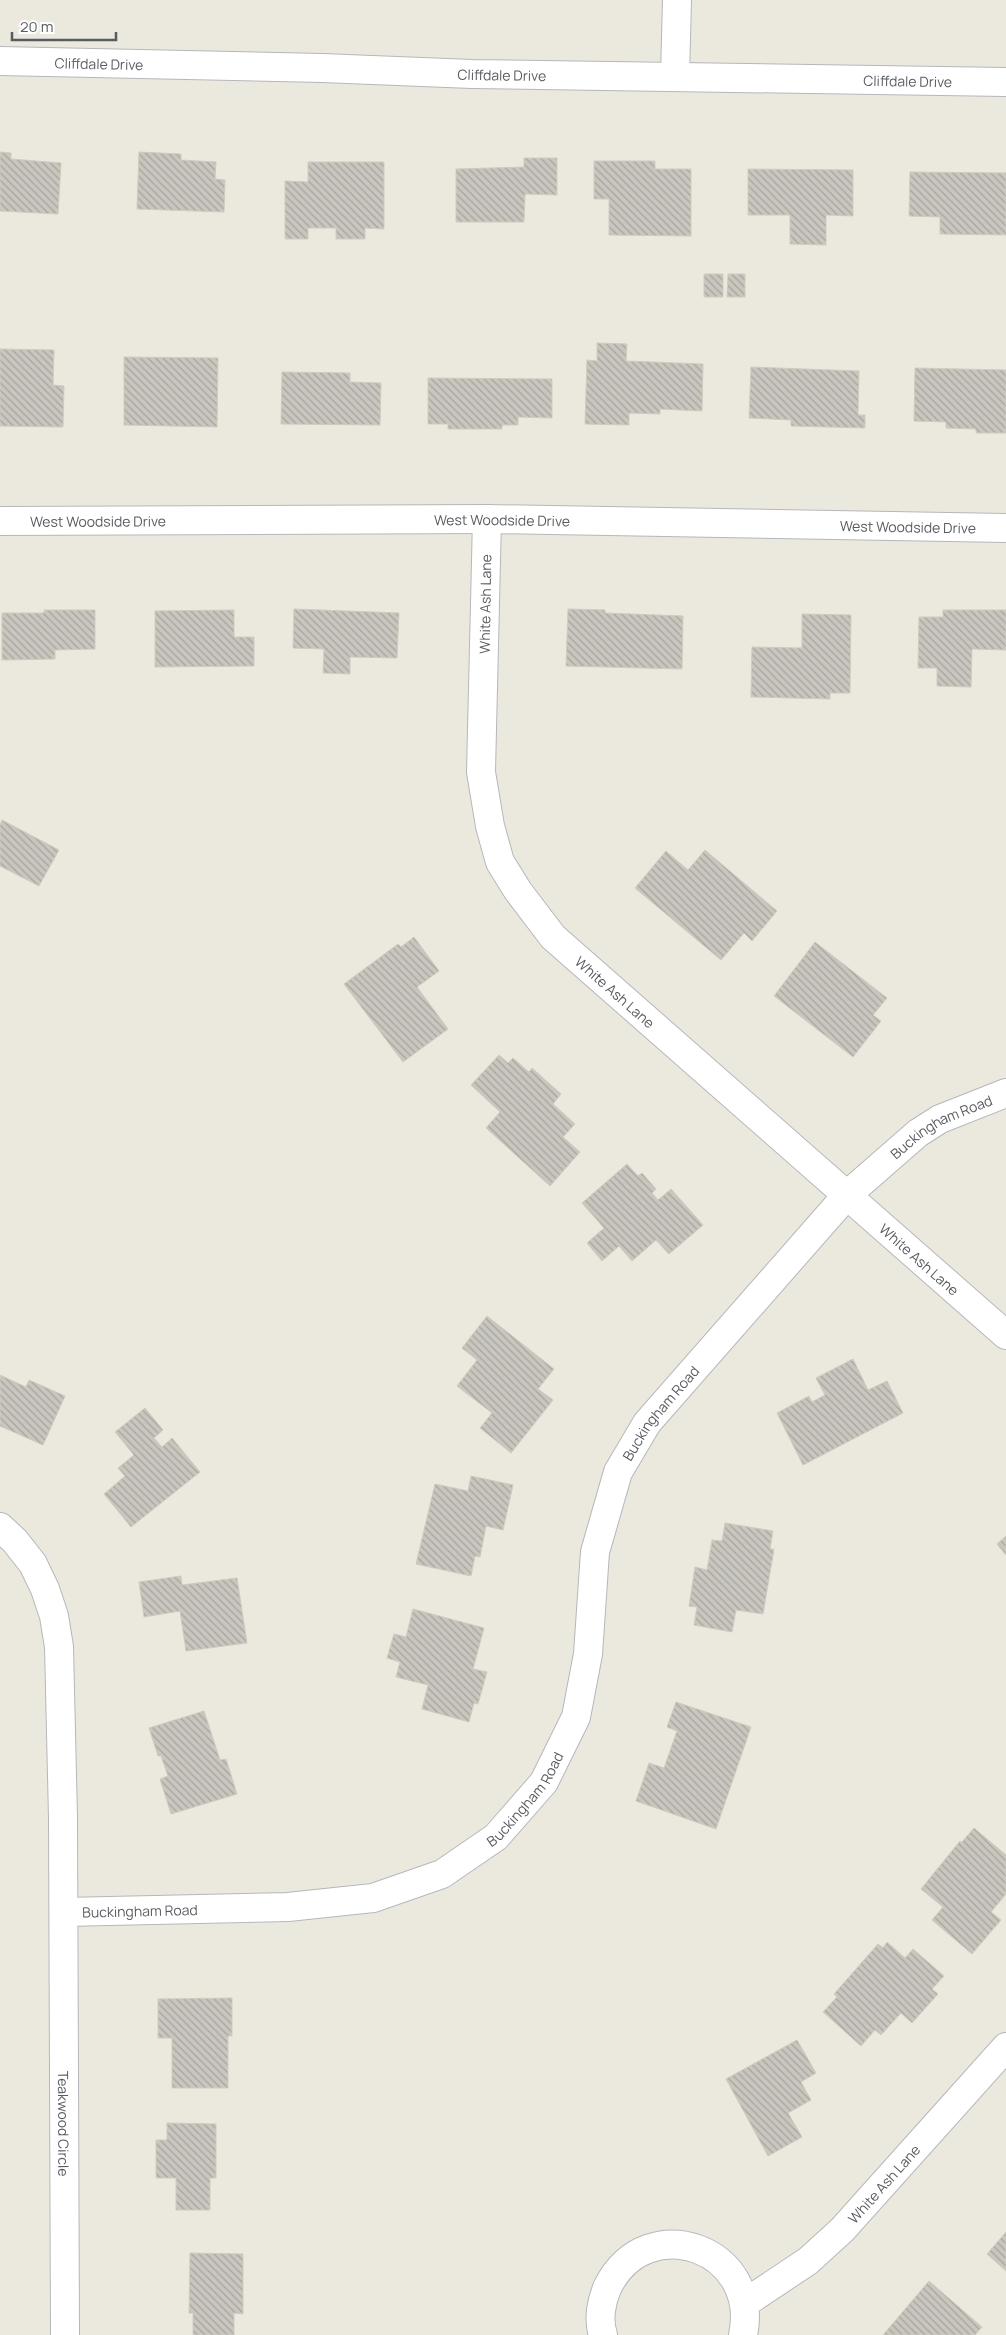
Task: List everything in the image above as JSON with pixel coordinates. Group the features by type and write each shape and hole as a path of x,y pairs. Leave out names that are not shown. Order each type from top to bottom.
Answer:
{"street":[{"path":"675,77 677,0"},
{"name":"Cliffdale Drive","path":"0,61 322,68 472,74 1006,82"},
{"name":"West Woodside Drive","path":"0,521 487,519 1006,528"},
{"name":"White Ash Lane","path":"487,519 481,772 490,826 500,862 518,891 553,937 1006,1336"},
{"name":"Buckingham Road","path":"0,1528 15,1541 33,1564 45,1589 54,1616 59,1647 64,1912 288,1907 373,1898 442,1874 496,1837 544,1782 576,1717 588,1654 595,1552 618,1472 646,1423 847,1196 918,1133 940,1119 1006,1093"},
{"name":"Teakwood Circle","path":"64,1912 65,2335"},
{"name":"White Ash Lane","path":"745,2303 808,2261 842,2230 1006,2047"},
{"path":"604,2335 601,2311 604,2293 613,2276 625,2262 641,2251 659,2245 678,2244 697,2248 714,2256 728,2269 739,2285 745,2303 746,2322 743,2335"}],"building":[{"path":"0,152 11,153 11,159 61,163 58,214 0,211"},
{"path":"139,152 181,154 181,160 216,162 215,179 225,180 224,212 137,209"},
{"path":"524,158 557,158 557,195 525,194 524,222 456,222 456,169 524,167"},
{"path":"594,161 655,161 655,169 691,169 691,236 609,235 609,199 594,199"},
{"path":"308,162 384,162 384,229 365,228 365,239 336,239 336,228 308,228 308,239 285,239 285,181 308,182"},
{"path":"748,169 853,170 853,216 826,215 826,245 790,244 790,215 748,215"},
{"path":"910,172 1006,173 1006,235 940,234 940,217 909,216"},
{"path":"704,274 723,274 723,297 704,297"},
{"path":"728,274 745,274 745,297 727,297"},
{"path":"597,343 627,344 626,361 703,364 702,411 660,409 660,414 629,413 629,425 585,424 587,360 597,361"},
{"path":"0,349 54,350 53,385 64,386 63,427 0,426"},
{"path":"124,357 218,358 217,427 124,425"},
{"path":"751,367 859,371 858,415 865,415 865,428 791,426 791,420 749,418"},
{"path":"915,368 1006,370 1006,433 976,433 976,429 946,428 946,422 914,421"},
{"path":"282,372 350,373 350,382 381,383 380,425 281,424"},
{"path":"428,378 552,379 552,418 518,417 518,425 502,425 502,429 448,429 448,424 428,424"},
{"path":"294,609 399,613 397,658 350,657 350,674 323,673 324,649 293,648"},
{"path":"568,609 605,610 605,613 683,616 682,669 566,666"},
{"path":"44,610 95,610 95,649 55,650 55,659 2,660 2,613 44,613"},
{"path":"234,610 234,637 254,637 254,666 155,667 155,611"},
{"path":"943,610 1006,610 1006,650 972,649 971,687 937,686 937,668 918,668 919,617 943,617"},
{"path":"802,614 851,615 850,693 830,693 830,699 751,697 752,647 802,648"},
{"path":"2,820 59,850 39,886 0,866 0,825"},
{"path":"705,850 777,911 752,941 744,933 721,960 635,888 666,851 688,870"},
{"path":"414,937 439,971 417,987 448,1029 403,1062 344,984 398,944 401,947"},
{"path":"815,942 887,998 873,1015 881,1021 853,1057 774,996"},
{"path":"499,1055 508,1063 513,1058 529,1072 532,1068 561,1094 553,1104 575,1124 563,1137 580,1152 550,1186 486,1128 500,1112 471,1085"},
{"path":"627,1164 638,1176 642,1173 656,1189 652,1193 658,1200 671,1189 703,1225 669,1254 656,1240 632,1261 619,1246 602,1261 587,1243 604,1228 582,1203"},
{"path":"487,1316 554,1369 538,1389 553,1400 511,1453 480,1428 492,1413 457,1386 477,1360 462,1348"},
{"path":"853,1359 868,1390 887,1381 903,1413 803,1465 777,1413 809,1396 812,1402 825,1395 816,1378"},
{"path":"0,1375 26,1387 29,1380 65,1396 43,1445 0,1426"},
{"path":"145,1408 163,1430 154,1438 162,1447 172,1438 200,1472 131,1527 104,1494 125,1476 118,1468 134,1455 115,1432"},
{"path":"471,1476 513,1485 503,1530 486,1526 480,1557 475,1556 471,1576 416,1564 435,1484 468,1491"},
{"path":"725,1523 773,1531 770,1549 774,1549 763,1614 736,1610 732,1632 694,1625 697,1607 689,1606 695,1567 707,1570 712,1540 722,1541"},
{"path":"1006,1536 1006,1555 997,1544"},
{"path":"181,1576 182,1585 237,1578 247,1643 186,1651 180,1611 144,1617 139,1582"},
{"path":"413,1609 484,1628 473,1669 487,1672 478,1704 474,1703 469,1722 422,1709 428,1685 396,1677 400,1662 387,1658 394,1634 406,1637"},
{"path":"676,1702 751,1727 716,1829 636,1801 649,1763 664,1768 677,1731 667,1727"},
{"path":"204,1711 220,1760 226,1759 237,1794 171,1814 160,1779 168,1776 161,1756 158,1756 149,1728"},
{"path":"974,1828 1006,1855 1006,1894 991,1912 1001,1920 972,1954 932,1920 943,1907 921,1889 960,1841 961,1843"},
{"path":"887,1942 905,1958 913,1949 944,1976 932,1989 938,1994 912,2023 901,2013 881,2035 875,2030 861,2046 823,2012 837,1997 834,1994 878,1944 883,1948"},
{"path":"232,1998 232,2036 228,2036 228,2088 172,2088 172,2038 158,2038 158,1999"},
{"path":"797,2040 816,2073 801,2082 811,2100 788,2113 802,2137 768,2156 726,2079"},
{"path":"167,2123 216,2124 216,2178 210,2178 210,2210 176,2210 176,2178 156,2178 156,2140 167,2140"},
{"path":"1006,2232 1006,2271 987,2254"},
{"path":"190,2253 243,2254 243,2314 234,2313 234,2335 193,2335 193,2313 189,2313"},
{"path":"929,2281 982,2327 975,2335 883,2335"}]}
